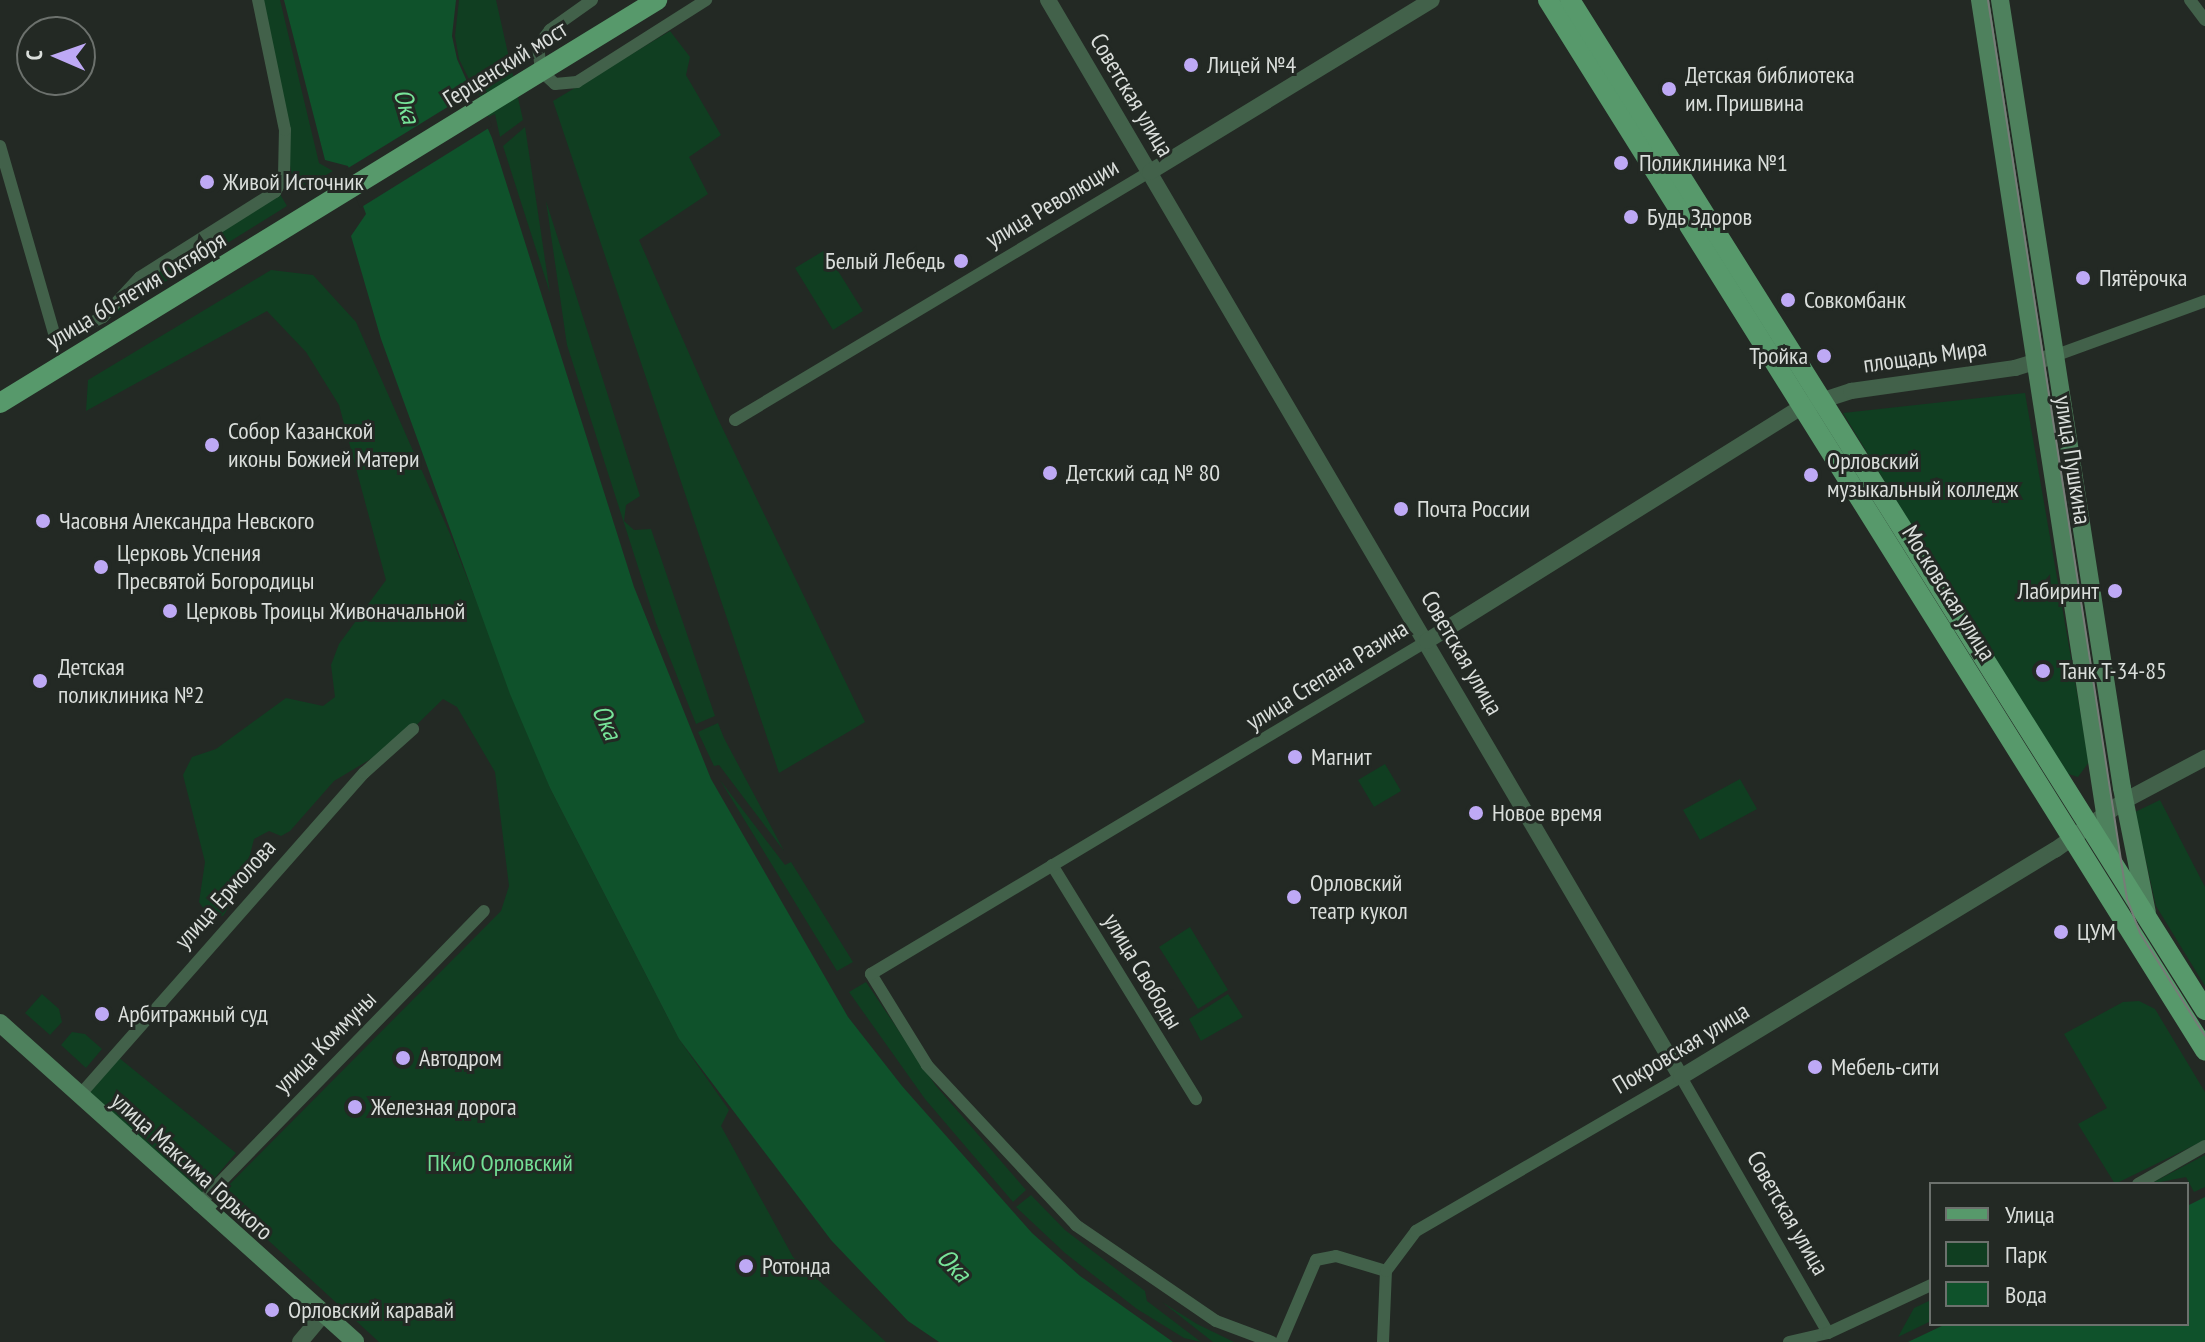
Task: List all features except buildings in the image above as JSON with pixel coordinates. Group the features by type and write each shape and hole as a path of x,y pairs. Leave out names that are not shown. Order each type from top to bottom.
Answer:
{"main road":[{"name":"Герценский мост","path":"298,222 657,0"},
{"name":"Московская улица","path":"1548,0 2205,1010"},
{"name":"Московская улица","path":"1570,0 1810,404"},
{"name":"улица Пушкина","path":"1980,0 2034,363 2087,827"},
{"name":"улица Пушкина","path":"2000,0 2124,801"},
{"name":"улица 60-летия Октября","path":"0,403 298,222"},
{"path":"2124,801 2148,920"},
{"name":"Московская улица","path":"2087,827 2126,925 2205,1050"},
{"path":"2114,868 2126,925"},
{"name":"улица Максима Горького","path":"0,1023 198,1205 355,1342"}],"street":[{"path":"0,146 56,340 103,317 140,277 275,192 284,176 285,130 258,0"},
{"path":"592,0 550,30 538,46 541,71 555,84 577,82 706,0"},
{"name":"Советская улица","path":"1048,0 1427,641 1828,1333"},
{"name":"улица Революции","path":"735,420 1432,0"},
{"path":"2190,0 2205,20"},
{"path":"2054,356 2205,301"},
{"name":"площадь Мира","path":"1810,404 1851,391 2034,363 2054,356"},
{"name":"улица Степана Разина","path":"1272,1342 1216,1321 1076,1225 927,1065 871,974 1427,641 1810,404"},
{"name":"улица Ермолова","path":"79,1096 322,818 413,729"},
{"name":"Покровская улица","path":"1386,1271 1416,1231 1681,1077 2087,827 2124,801 2205,758"},
{"name":"улица Свободы","path":"1052,865 1196,1099"},
{"name":"улица Коммуны","path":"198,1205 484,911"},
{"path":"2142,1182 2205,1146"},
{"path":"1281,1342 1316,1260 1336,1256 1386,1271 1383,1342"},
{"path":"1789,1342 1828,1333 1929,1286"},
{"path":"300,1342 323,1315"}],"green space":[{"path":"260,0 280,0 319,163 333,171 295,193"},
{"path":"459,0 496,0 523,120 500,137 495,114 488,117 459,59 455,36"},
{"path":"670,31 690,57 686,75 721,135 689,157 708,194 639,240 718,419 865,722 779,773 553,101"},
{"path":"525,127 534,186 550,293 503,146"},
{"path":"280,194 287,206 110,316 141,283"},
{"path":"546,201 640,496 626,505 624,521 634,530 651,529 715,716 696,724 656,623 567,345"},
{"path":"825,250 863,311 833,330 795,268"},
{"name":"ПКиО Орловский","path":"271,270 313,275 356,322 450,534 550,788 679,1039 729,1110 721,1126 793,1257 886,1342 379,1342 219,1195 501,911 509,886 495,772 457,707 443,699 399,742 334,781 290,831 281,836 269,831 254,839 242,886 223,916 206,912 199,902 205,862 183,775 192,757 216,749 286,698 323,706 335,697 331,665 339,644 386,580 339,405 306,352 267,311 86,411 88,380"},
{"path":"2025,393 2089,762 2078,777 2062,772 1843,413"},
{"path":"718,723 784,851 719,765 714,766 698,732"},
{"path":"1385,764 1401,791 1374,807 1358,780"},
{"path":"1740,779 1757,809 1700,840 1683,810"},
{"path":"720,780 785,865 791,862 853,962 837,971"},
{"path":"2160,800 2205,887 2205,986 2156,906 2135,812"},
{"path":"1190,927 1228,990 1198,1009 1159,947"},
{"path":"866,982 936,1086 1026,1190 1013,1202 925,1099 849,992"},
{"path":"42,994 59,1009 62,1022 50,1035 25,1013"},
{"path":"1228,994 1243,1017 1201,1041 1189,1019"},
{"path":"2139,1001 2155,1009 2205,1092 2205,1140 2114,1182 2078,1124 2107,1108 2064,1034 2123,1002"},
{"path":"72,1032 85,1034 102,1049 86,1068 61,1045"},
{"path":"118,1057 236,1153 200,1195 87,1095"},
{"path":"2205,1155 2205,1187 2194,1192 2186,1177 2154,1182"},
{"path":"1031,1195 1065,1230 1145,1291 1147,1301 1201,1342 1184,1338 1137,1309 1065,1253 1016,1207"},
{"path":"1929,1301 1929,1322 1898,1337 1914,1308"},
{"path":"1162,1302 1197,1324 1234,1342 1213,1342"}],"water":[{"name":"Ока","path":"284,0 456,0 452,36 457,59 492,138 634,587 711,779 848,1017 902,1086 1032,1233 1080,1276 1173,1342 939,1342 908,1321 831,1240 679,1039 550,788 510,694 381,339 351,236 366,214 348,166 325,160"},
{"path":"2205,1197 2205,1342 1908,1342 1942,1326 2189,1326 2189,1205"}],"pier":[{"path":"477,89 492,126 360,208 345,170"}],"tram line":[{"path":"1988,0 2127,899 2140,933 2205,1036"}],"place":[{"name":"Лицей №4","path":"1191,65"},
{"name":"Детская библиотека им. Пришвина","path":"1669,89"},
{"name":"Поликлиника №1","path":"1621,163"},
{"name":"Живой Источник","path":"207,182"},
{"name":"Будь Здоров","path":"1631,217"},
{"name":"Белый Лебедь","path":"961,261"},
{"name":"Пятёрочка","path":"2083,278"},
{"name":"Совкомбанк","path":"1788,300"},
{"name":"Тройка","path":"1824,356"},
{"name":"Собор Казанской иконы Божией Матери","path":"212,445"},
{"name":"Детский сад № 80","path":"1050,473"},
{"name":"Орловский музыкальный колледж","path":"1811,475"},
{"name":"Почта России","path":"1401,509"},
{"name":"Часовня Александра Невского","path":"43,521"},
{"name":"Церковь Успения Пресвятой Богородицы","path":"101,567"},
{"name":"Лабиринт","path":"2115,591"},
{"name":"Церковь Троицы Живоначальной","path":"170,611"},
{"name":"Танк Т-34-85","path":"2043,671"},
{"name":"Детская поликлиника №2","path":"40,681"},
{"name":"Магнит","path":"1295,757"},
{"name":"Новое время","path":"1476,813"},
{"name":"Орловский театр кукол","path":"1294,897"},
{"name":"ЦУМ","path":"2061,932"},
{"name":"Арбитражный суд","path":"102,1014"},
{"name":"Автодром","path":"403,1058"},
{"name":"Мебель-сити","path":"1815,1067"},
{"name":"Железная дорога","path":"355,1107"},
{"name":"Ротонда","path":"746,1266"},
{"name":"Орловский каравай","path":"272,1310"}]}
